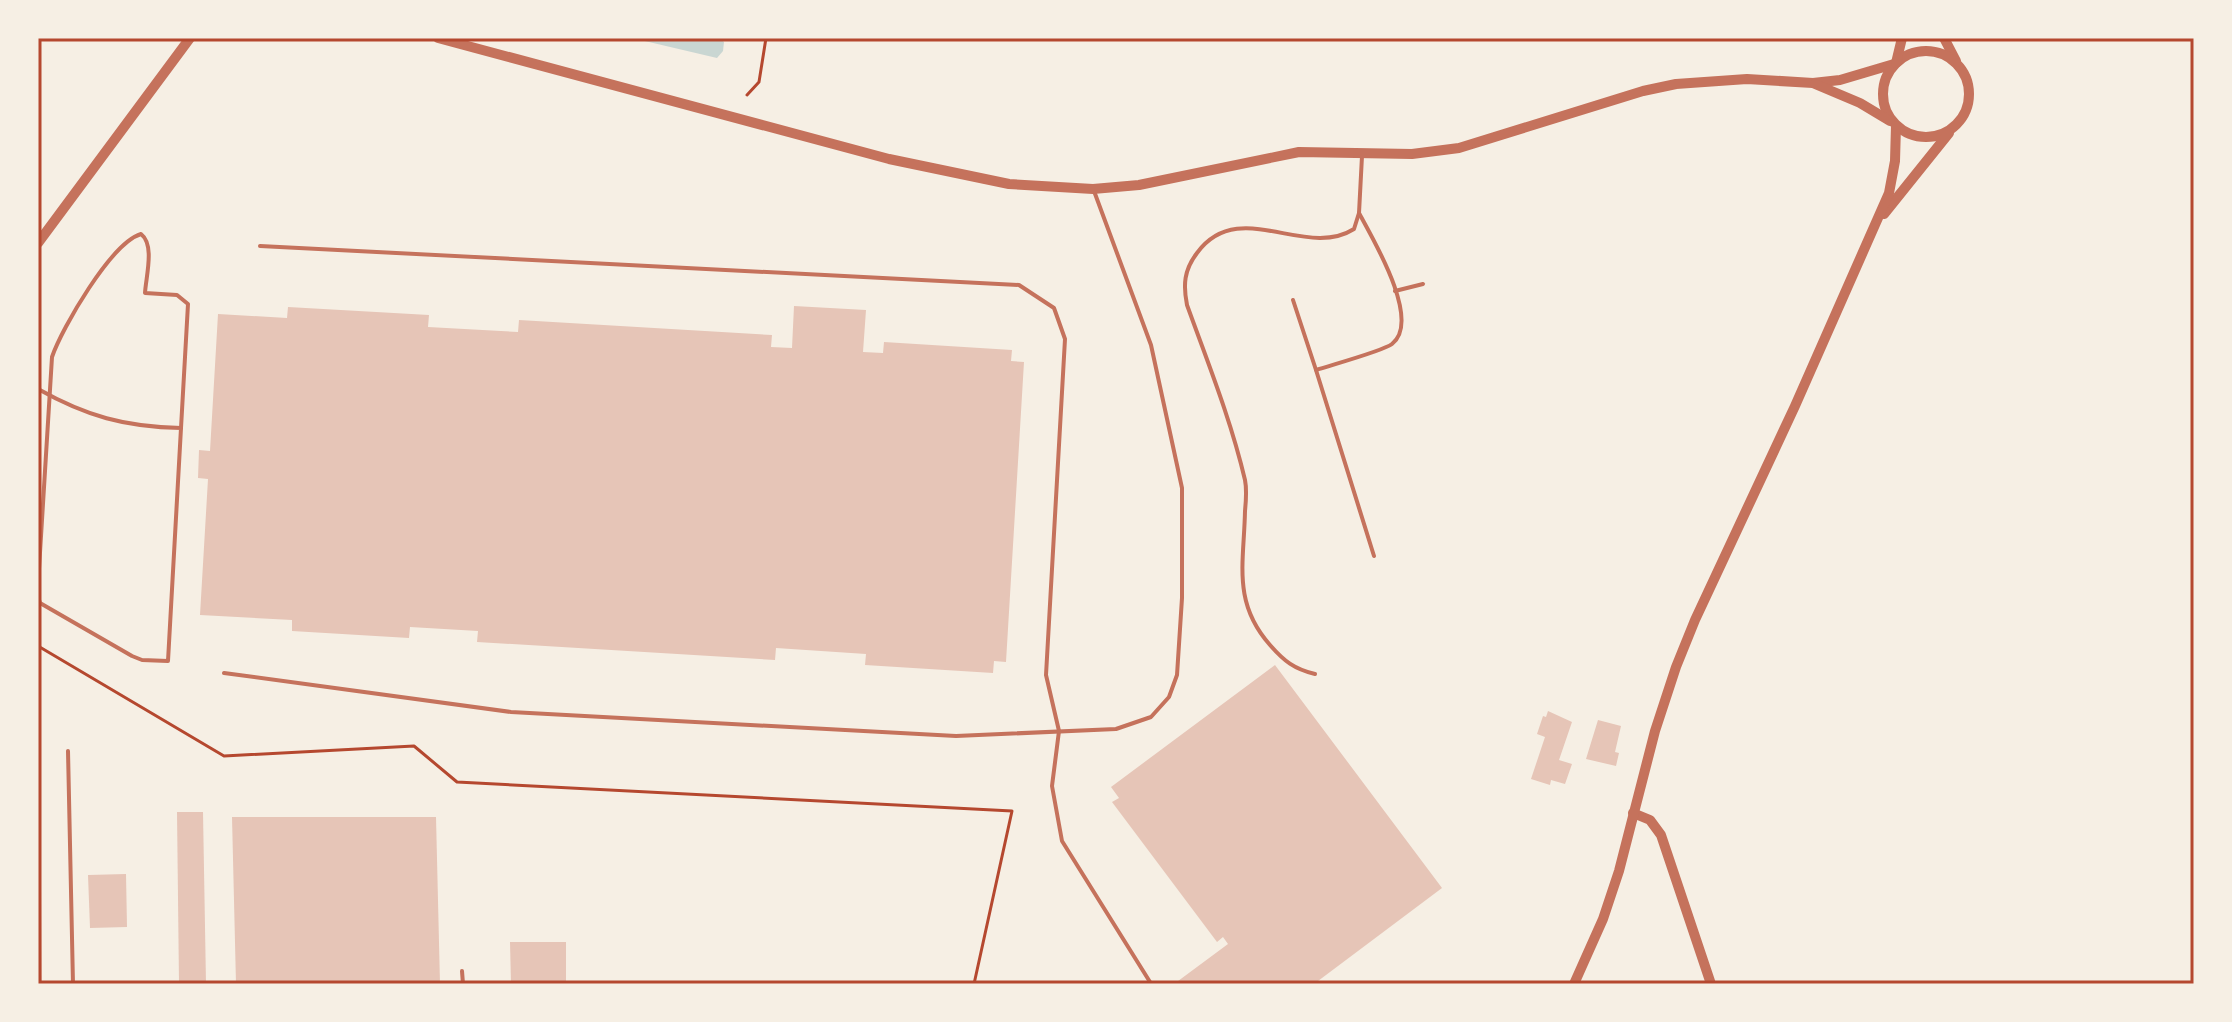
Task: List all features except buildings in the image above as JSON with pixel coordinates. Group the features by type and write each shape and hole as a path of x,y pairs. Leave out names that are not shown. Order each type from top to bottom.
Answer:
{"street":[{"path":"38,243 190,38"},
{"path":"438,38 889,159 1009,184 1093,189 1139,185 1299,152 1412,154 1459,148 1643,91 1676,84 1747,79 1813,83 1840,80 1895,64 1907,55 1920,51 1946,55 1957,63"},
{"path":"1574,984 1603,919 1665,698 1695,620 1764,476 1878,221 1892,180 1895,124 1886,112 1883,87 1895,64 1902,38"},
{"path":"1878,221 1963,117 1969,103 1965,75 1944,38"},
{"path":"1813,83 1860,103 1906,133 1930,137 1953,128"},
{"path":"1633,813 1650,820 1661,835 1711,984"}],"lane":[{"path":"1315,674 1293,668 1284,661 1255,627 1246,607 1243,562 1246,486 1230,426 1187,305 1185,275 1201,246 1230,230 1256,228 1313,238 1338,237 1354,229 1359,213 1362,154"},
{"path":"224,673 511,712 956,736 1116,729 1151,717 1169,697 1177,675 1182,598 1182,488 1151,345 1093,189"},
{"path":"1316,370 1392,344 1402,331 1403,321 1390,273 1359,213"},
{"path":"38,585 52,357 57,340 108,260 134,236 141,234 147,238 149,247 145,293 177,295 188,304 168,661 142,660 132,656 40,603 38,597"},
{"path":"260,246 1019,285 1054,308 1065,339 1046,675 1059,731 1052,786 1062,841 1150,982"},
{"path":"1395,291 1423,284"},
{"path":"1293,300 1374,556"},
{"path":"38,389 95,416 121,424 181,428"},
{"path":"68,751 73,984"},
{"path":"462,971 463,984"}],"path":[{"path":"747,95 759,82 766,38"},
{"path":"38,646 224,756 414,746 457,782 1012,811 974,984"}],"shaded area":[{"path":"632,38 719,38 724,42 723,51 717,58"}]}
